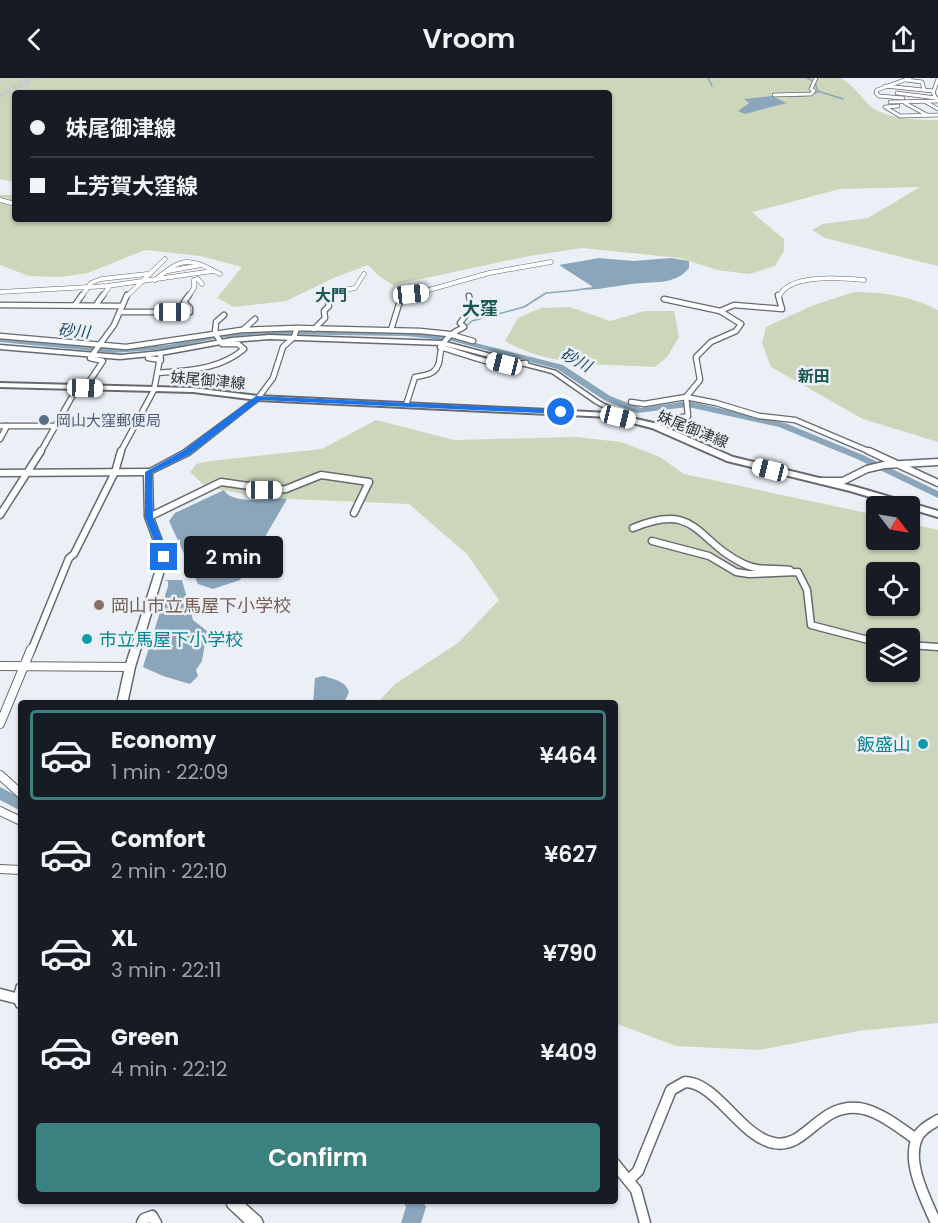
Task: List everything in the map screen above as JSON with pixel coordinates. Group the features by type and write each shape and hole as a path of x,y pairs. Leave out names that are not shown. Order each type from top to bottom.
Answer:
{"main road":[{"name":"妹尾御津線","path":"0,385 193,390 258,398 609,415 655,426 730,459 938,514"}],"street":[{"path":"876,91 892,82 910,78"},
{"path":"915,78 926,79"},
{"path":"890,102 938,101 933,91 938,79"},
{"path":"774,96 795,92 797,93 790,96 809,95 814,91 811,89 814,80"},
{"path":"904,80 922,82 923,88"},
{"path":"892,82 933,91"},
{"path":"885,86 923,88"},
{"path":"876,91 936,98"},
{"path":"876,91 879,96 915,116"},
{"path":"879,96 926,102 938,113"},
{"path":"903,102 929,116"},
{"path":"917,102 938,113"},
{"path":"898,106 885,107 900,116 929,116 938,113"},
{"path":"0,515 55,426 103,361 91,359 120,312 126,296 165,259"},
{"path":"153,282 183,259 190,259 220,274"},
{"path":"391,330 400,302 408,295 427,292 446,284 511,267 551,262"},
{"path":"166,271 201,264"},
{"path":"0,292 42,292 109,287 213,271"},
{"path":"75,305 91,283 101,279 148,274"},
{"path":"314,329 325,318 324,311 329,306 327,302 332,295 342,290 355,288 364,274"},
{"path":"120,312 190,312 184,302 194,288 194,280 198,279 202,284"},
{"path":"720,310 734,305 782,309 778,295 789,287 815,281 864,280"},
{"path":"96,305 109,287"},
{"path":"53,305 65,290"},
{"path":"10,305 21,292"},
{"path":"32,305 42,292"},
{"path":"406,405 417,375 432,373 436,369 442,344 464,327 465,325 460,323 472,308 469,296"},
{"path":"655,426 662,421 686,418 689,412 687,398 700,380 696,357 711,342 736,331 741,326 737,319 720,310 664,300"},
{"path":"0,305 122,306"},
{"path":"158,373 210,367 236,356 244,349 238,344 223,345 215,333 216,322 224,315"},
{"path":"244,329 255,319"},
{"path":"0,473 148,472 186,453 258,398 273,378 283,347 294,336 297,328"},
{"path":"0,336 101,346 151,345 244,329 297,328 391,330 451,335 473,341"},
{"path":"0,347 93,355 161,357 220,341 294,336 442,344 526,363 554,372 597,402 633,420"},
{"path":"0,723 69,558 74,554 115,472 122,450 146,409 154,389 161,357"},
{"path":"631,402 644,404 687,398 716,403 759,416 795,420 938,483"},
{"path":"0,426 55,426"},
{"path":"0,439 7,426"},
{"path":"820,481 843,481 884,465 938,462"},
{"path":"123,700 130,667 164,557 149,517 148,472"},
{"path":"149,517 221,482 276,490 286,489 321,475 369,482 354,513"},
{"path":"633,528 649,521 678,520 701,530 745,565 798,572"},
{"path":"652,541 709,556 736,572 749,574 798,572"},
{"path":"798,572 807,590 811,625 827,631 848,633 866,639"},
{"path":"920,646 938,647"},
{"path":"0,666 130,667"},
{"path":"0,775 18,791"},
{"path":"0,812 18,820"},
{"path":"0,869 18,870"},
{"path":"0,994 18,997"},
{"path":"630,1179 638,1171 671,1090 678,1083 685,1081 701,1086 760,1139 769,1144 779,1146 788,1144 808,1131 823,1115 838,1109 850,1108 875,1113 916,1138"},
{"path":"936,1223 918,1172 916,1138 922,1130 938,1120"},
{"path":"618,1167 630,1179 640,1199 645,1223"},
{"path":"235,1204 256,1223"},
{"path":"142,1223 144,1219 152,1216 156,1223"}],"green space":[{"path":"0,78 841,78 875,110 902,118 938,120 938,266 825,238 812,230 823,224 868,218 920,187 840,189 752,212 784,239 784,251 775,266 749,274 717,270 680,258 582,248 529,256 393,285 368,265 336,277 286,301 234,307 217,298 242,267 200,256 145,250 88,273 60,277 29,276 0,265 0,195 12,195 12,222 612,222 612,90 12,90 12,181 0,179","holes":["772,96 786,103 756,111 738,111 749,103 745,99"]},
{"path":"854,292 897,296 918,301 938,310 938,442 863,419 771,367 762,343 766,327 811,306"},
{"path":"570,307 610,321 645,311 674,311 679,337 667,357 655,367 558,360 540,356 505,341 518,318 541,308"},
{"path":"376,420 454,440 576,437 621,442 660,457 684,474 866,513 866,550 920,550 920,526 938,530 938,1023 858,1031 759,1050 676,1046 618,1024 618,700 380,700 395,684 458,643 499,600 467,554 409,504 266,498 206,487 190,472 196,464 322,449"}],"water":[{"path":"772,96 787,103 745,114 738,111 749,103 744,99"},
{"path":"599,258 633,261 671,258 689,261 689,268 677,278 662,282 580,290 577,289 593,287 559,265"},
{"path":"224,490 229,495 244,500 287,499 240,580 213,589 198,584 169,521 175,513"},
{"path":"163,580 182,580 193,620 207,631 202,661 196,670 198,676 190,684 143,667 168,586 168,581"},
{"path":"323,676 345,685 349,692 345,700 313,700 315,678"}],"waterway":[{"path":"708,78 712,86"},
{"path":"783,96 803,96 818,92 815,82 807,78"},
{"path":"818,91 843,99"},
{"path":"465,327 472,321 524,307 546,293 579,290"},
{"name":"砂川","path":"0,340 113,351 168,347 218,336 262,332 406,334 452,339 560,367 607,398 640,411 688,404 782,425 860,457 938,495"},
{"path":"0,793 18,803"},
{"path":"411,1223 415,1204"}],"tunnel":[{"path":"0,96 34,78"}],"place":[{"name":"岡山大窪郵便局","path":"44,420"},
{"name":"岡山市立馬屋下小学校","path":"99,605"},
{"name":"市立馬屋下小学校","path":"87,639"},
{"name":"飯盛山","path":"923,744"}],"district":[{"name":"大門","path":"331,295"},
{"name":"大窪","path":"480,308"},
{"name":"新田","path":"814,376"}],"route":[{"path":"164,557 149,517 148,472 186,453 258,398 561,412"}]}
